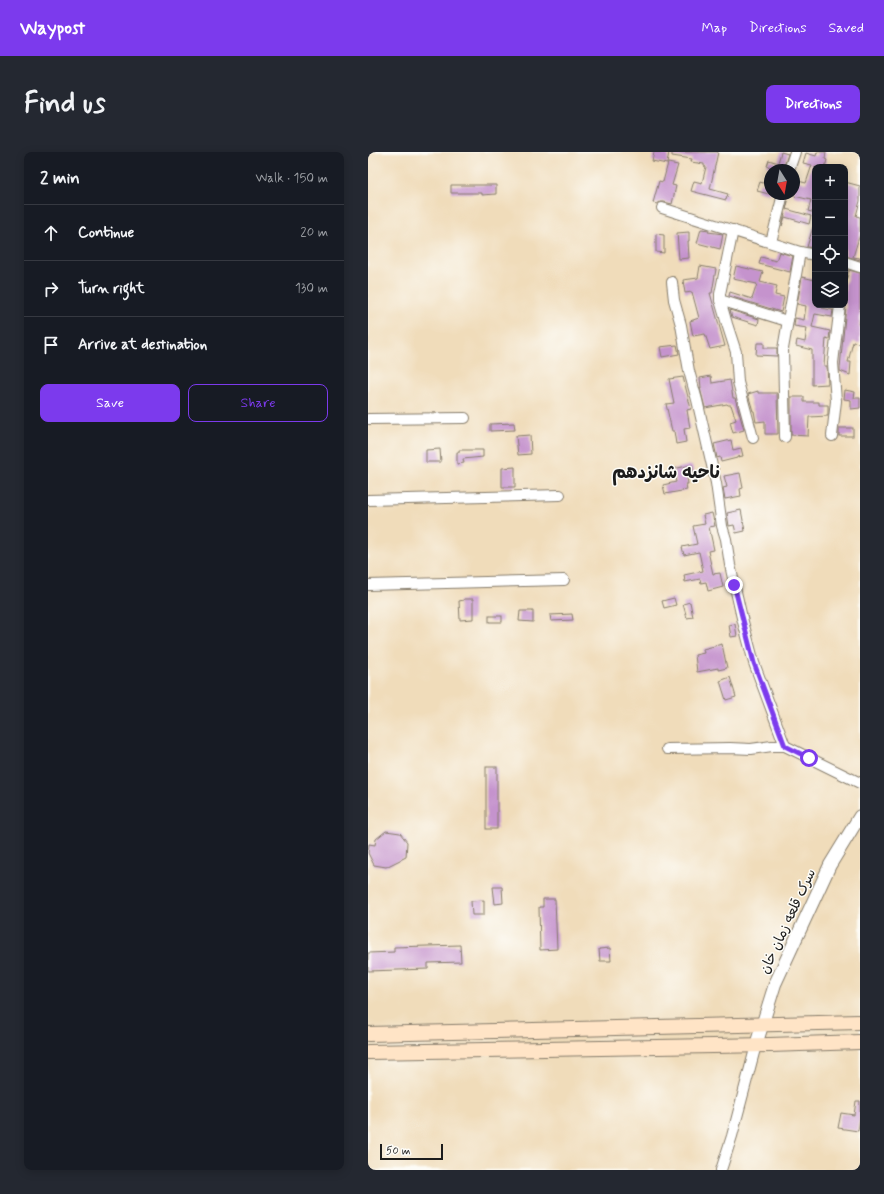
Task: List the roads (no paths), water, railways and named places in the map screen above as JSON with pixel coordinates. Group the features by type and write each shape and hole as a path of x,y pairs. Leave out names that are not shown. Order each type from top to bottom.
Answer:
{"main road":[{"path":"368,1034 860,1022"},
{"path":"368,1052 756,1046 860,1042"}],"street":[{"path":"791,164 795,152"},
{"path":"771,242 782,200"},
{"path":"662,208 800,252 812,254"},
{"path":"733,230 720,300 736,352 738,382 753,438"},
{"path":"785,437 783,349 800,252"},
{"path":"848,263 860,267"},
{"path":"672,282 674,300 681,325 689,371 716,483 722,526 742,618 754,663 785,746"},
{"path":"720,300 787,321"},
{"path":"832,436 836,401 833,363 840,308"},
{"path":"368,419 465,418"},
{"path":"368,500 560,495"},
{"path":"368,585 564,580"},
{"path":"667,749 752,749 785,746 860,783"},
{"name":"سرک قلعه زمان خان","path":"756,1046 775,984 830,864 860,816"},
{"path":"721,1170 732,1136 756,1046"}],"district":[{"name":"ناحیه شانزدهم","path":"666,472"}]}
